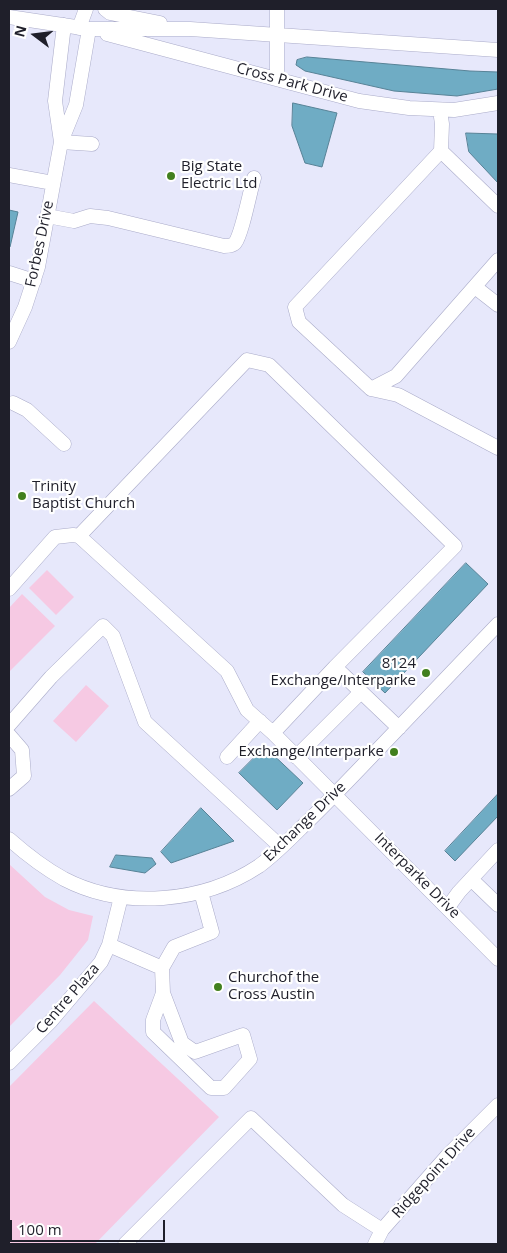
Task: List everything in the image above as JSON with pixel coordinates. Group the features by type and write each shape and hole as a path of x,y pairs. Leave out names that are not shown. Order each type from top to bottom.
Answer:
{"street":[{"name":"Forbes Drive","path":"9,342 25,308 38,267 61,142 76,106 86,9"},
{"path":"105,9 110,13 190,29"},
{"path":"277,9 277,79"},
{"name":"Cross Park Drive","path":"9,17 84,28 359,101 408,108 440,110 454,110 498,103"},
{"name":"Forbes Drive","path":"61,142 55,101 64,25"},
{"name":"Cross Park Drive","path":"84,28 190,29 498,50"},
{"path":"440,110 442,124 441,151 295,307 299,322 371,389 398,395 498,448"},
{"path":"61,142 92,144"},
{"path":"441,151 498,206"},
{"path":"9,174 54,183"},
{"path":"48,216 74,221 90,216 108,218 230,246 235,243 239,234 254,178"},
{"path":"371,389 396,376 498,260"},
{"path":"9,273 34,280"},
{"path":"475,286 498,305"},
{"path":"9,589 56,537 79,536 247,360 269,365 455,546 335,667 273,733"},
{"path":"10,405 28,410 64,444"},
{"name":"Interparke Drive","path":"79,536 227,671 247,710 273,733 498,959"},
{"name":"Exchange Drive","path":"9,839 39,864 65,879 121,897 170,897 201,892 232,881 259,866 335,795 498,624"},
{"path":"9,725 51,676 103,626 113,636 145,722 281,847"},
{"path":"335,667 399,728"},
{"path":"296,756 362,692"},
{"path":"227,757 260,721"},
{"path":"9,735 22,750 24,776 9,789"},
{"path":"448,907 471,878 498,850"},
{"path":"471,878 498,905"},
{"path":"162,993 182,1043 195,1052 242,1035 250,1059 224,1088 211,1088 153,1032 152,1020 162,993 162,968 174,947 212,932 201,892"},
{"name":"Centre Plaza","path":"9,1063 51,1021 101,962 110,945 121,897"},
{"path":"110,945 162,968"},
{"name":"Ridgepoint Drive","path":"374,1244 382,1230 448,1155 498,1105"},
{"path":"125,1244 251,1118 343,1205 382,1230"}],"shaded area":[{"path":"47,570 74,597 56,615 29,588"},
{"path":"22,594 55,626 9,672 9,608"},
{"path":"86,685 109,706 76,742 53,721"},
{"path":"9,864 45,897 69,910 93,916 88,940 60,975 9,1027"},
{"path":"94,1001 219,1117 95,1244 9,1244 9,1087"}],"water":[{"path":"307,57 498,72 498,89 457,96 394,91 305,71 296,65 297,60"},
{"path":"293,103 337,113 322,167 305,163 292,126"},
{"path":"466,133 498,134 498,183 469,152"},
{"path":"9,210 18,212 10,247 9,246"},
{"path":"466,563 488,584 385,693 363,672"},
{"path":"265,747 303,783 277,810 239,773"},
{"path":"498,794 498,816 455,861 445,851"},
{"path":"201,808 234,841 171,863 161,852"},
{"path":"116,855 152,858 156,864 145,873 110,867"}],"place":[{"name":"Big State Electric Ltd","path":"171,176"},
{"name":"Trinity Baptist Church","path":"22,496"},
{"name":"8124 Exchange/Interparke","path":"426,673"},
{"name":"Exchange/Interparke","path":"394,752"},
{"name":"Churchof the Cross Austin","path":"218,987"}]}
